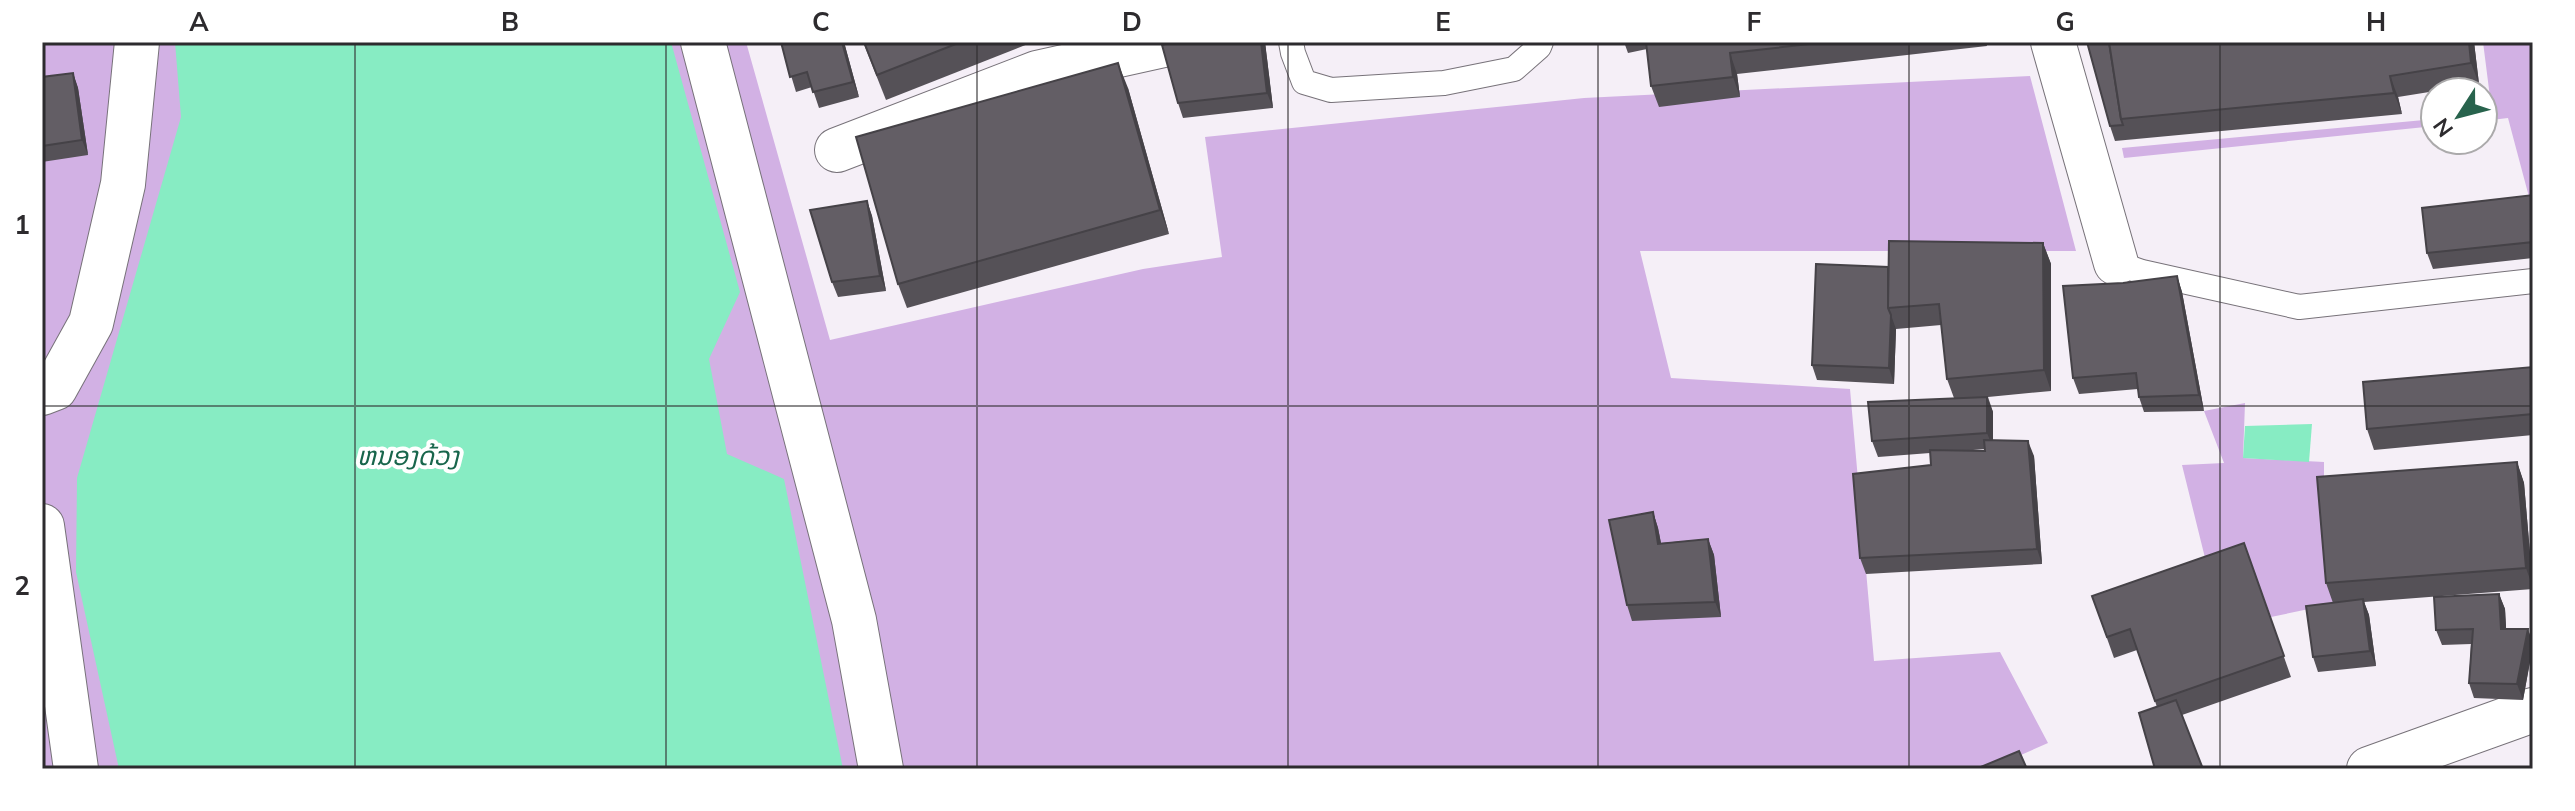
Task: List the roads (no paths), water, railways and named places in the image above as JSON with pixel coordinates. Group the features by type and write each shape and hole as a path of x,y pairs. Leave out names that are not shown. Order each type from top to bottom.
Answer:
{"street":[{"path":"42,393 55,388 91,323 123,184 137,42"},
{"path":"703,42 854,620 881,769"},
{"path":"837,150 1037,73 1177,42"},
{"path":"2053,42 2116,263"},
{"path":"42,526 76,769"},
{"path":"2369,769 2533,710"}],"lane":[{"path":"1291,42 1304,82 1331,90 1444,83 1514,69 1541,42"},
{"path":"2116,263 2142,272 2299,307 2533,281"}],"water":[{"name":"ຫນອງດ້ວງ","path":"175,42 671,42 740,292 709,359 727,454 784,479 843,769 119,769 76,572 77,478 181,117"},
{"path":"2312,424 2309,462 2243,458 2245,426"}]}
